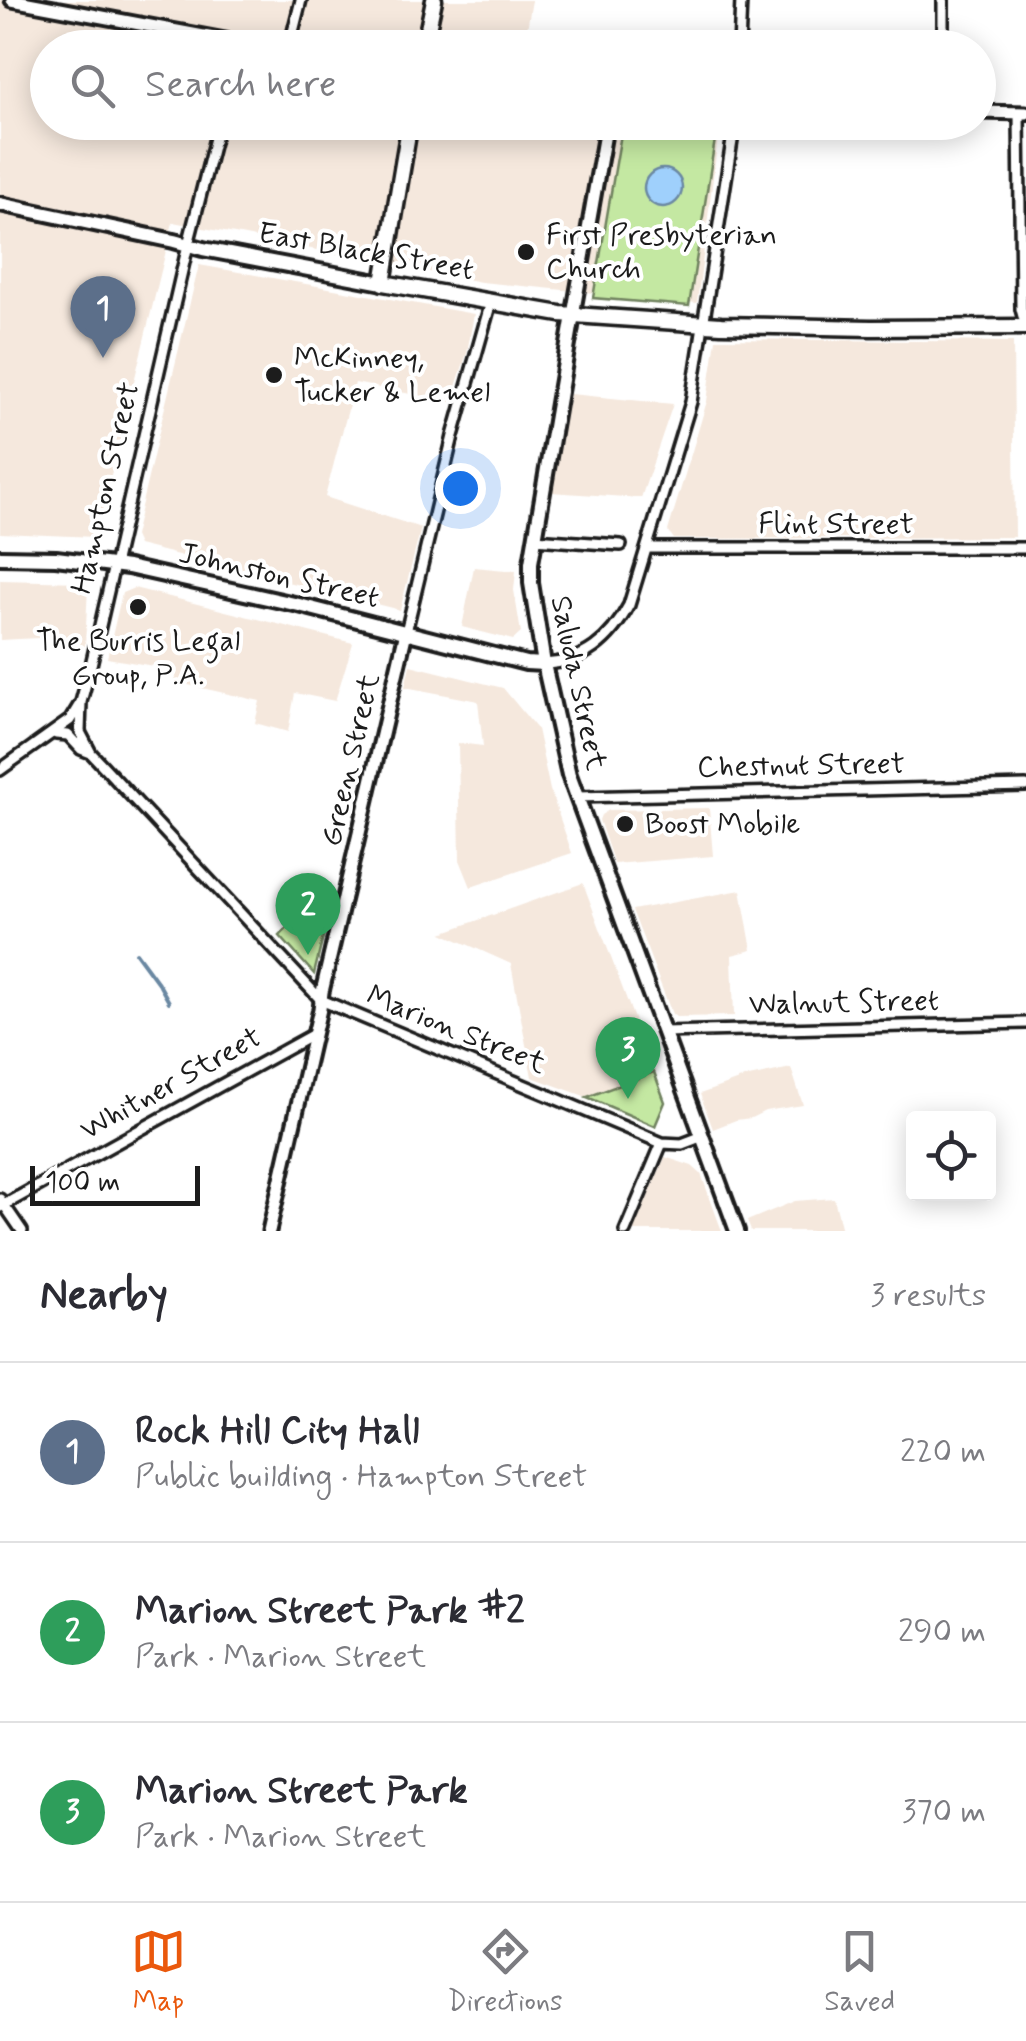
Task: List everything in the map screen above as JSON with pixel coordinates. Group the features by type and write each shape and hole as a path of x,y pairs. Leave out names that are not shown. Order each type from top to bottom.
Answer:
{"main road":[{"path":"428,30 434,0"},
{"path":"383,283 407,140"},
{"name":"East Black Street","path":"0,204 273,264 573,315 703,324 1026,327"},
{"name":"Saluda Street","path":"573,315 534,539 531,583 544,664 577,796 737,1231"},
{"name":"Johnston Street","path":"0,557 114,564 224,587 526,664 544,664"}],"street":[{"path":"12,0 163,30"},
{"path":"294,30 301,0"},
{"path":"740,30 741,0"},
{"path":"943,0 944,30"},
{"path":"996,112 1022,113 1021,310 1026,327"},
{"name":"Hampton Street","path":"0,770 54,734 70,720 81,702 214,140"},
{"name":"Saluda Street","path":"573,315 604,140"},
{"path":"544,664 580,657 610,633 629,606 684,430 732,140"},
{"name":"Green Street","path":"269,1231 406,632 490,302"},
{"path":"534,539 621,545"},
{"name":"Flint Street","path":"647,548 1026,548"},
{"path":"81,702 80,732 91,753"},
{"name":"Marion Street","path":"54,734 68,736 91,753 321,1000 662,1143"},
{"name":"Chestnut Street","path":"577,796 1026,786"},
{"name":"Walnut Street","path":"663,1032 1026,1024"},
{"name":"Whitner Street","path":"2,1204 314,1034"},
{"path":"625,1231 662,1143 682,1144 702,1136"},
{"path":"2,1204 22,1231"}],"shaded area":[{"path":"0,0 532,0 527,30 30,30 30,140 718,140 697,303 481,282 173,222 96,537 0,533"},
{"path":"199,265 474,314 467,353 451,402 355,383 325,497 421,528 400,610 138,545 134,536"},
{"path":"716,339 1013,342 1015,537 674,539 668,531 707,401"},
{"path":"570,394 673,404 641,498 550,492"},
{"path":"474,567 516,571 514,590 521,633 513,640 462,627"},
{"path":"0,580 82,582 88,587 85,646 57,637 0,640"},
{"path":"134,588 353,643 335,701 295,693 288,732 255,723 260,701 175,682 177,670 107,658 122,593"},
{"path":"410,665 503,688 537,729 550,790 572,853 471,887 460,860 458,743 483,746 478,701 405,687"},
{"path":"709,808 713,856 614,864 599,820 609,810"},
{"path":"583,883 654,1072 587,1097 532,1077 511,964 442,933"},
{"path":"741,890 752,950 732,955 734,1016 676,1017 632,910"},
{"path":"791,1068 803,1105 765,1111 713,1129 700,1094 744,1078"},
{"path":"665,1157 692,1166 701,1174 722,1231 633,1231"},
{"path":"834,1198 842,1231 751,1231 747,1221 795,1201"}],"green space":[{"path":"620,140 715,140 689,306 593,298"},
{"path":"298,917 324,933 314,974 280,936"},
{"path":"654,1072 665,1102 655,1126 587,1097"}],"water":[{"path":"663,169 676,175 682,188 676,201 663,207 650,201 644,188 650,175"}],"waterway":[{"path":"136,953 158,983"},
{"path":"160,986 169,1002"}],"place":[{"name":"First Presbyterian Church","path":"526,252"},
{"name":"Rock Hill City Hall","path":"103,358"},
{"name":"McKinney, Tucker & Lemel","path":"274,375"},
{"name":"The Burris Legal Group, P.A.","path":"138,607"},
{"name":"Boost Mobile","path":"625,824"},
{"name":"Marion Street Park #2","path":"308,955"},
{"name":"Marion Street Park","path":"628,1099"}]}
